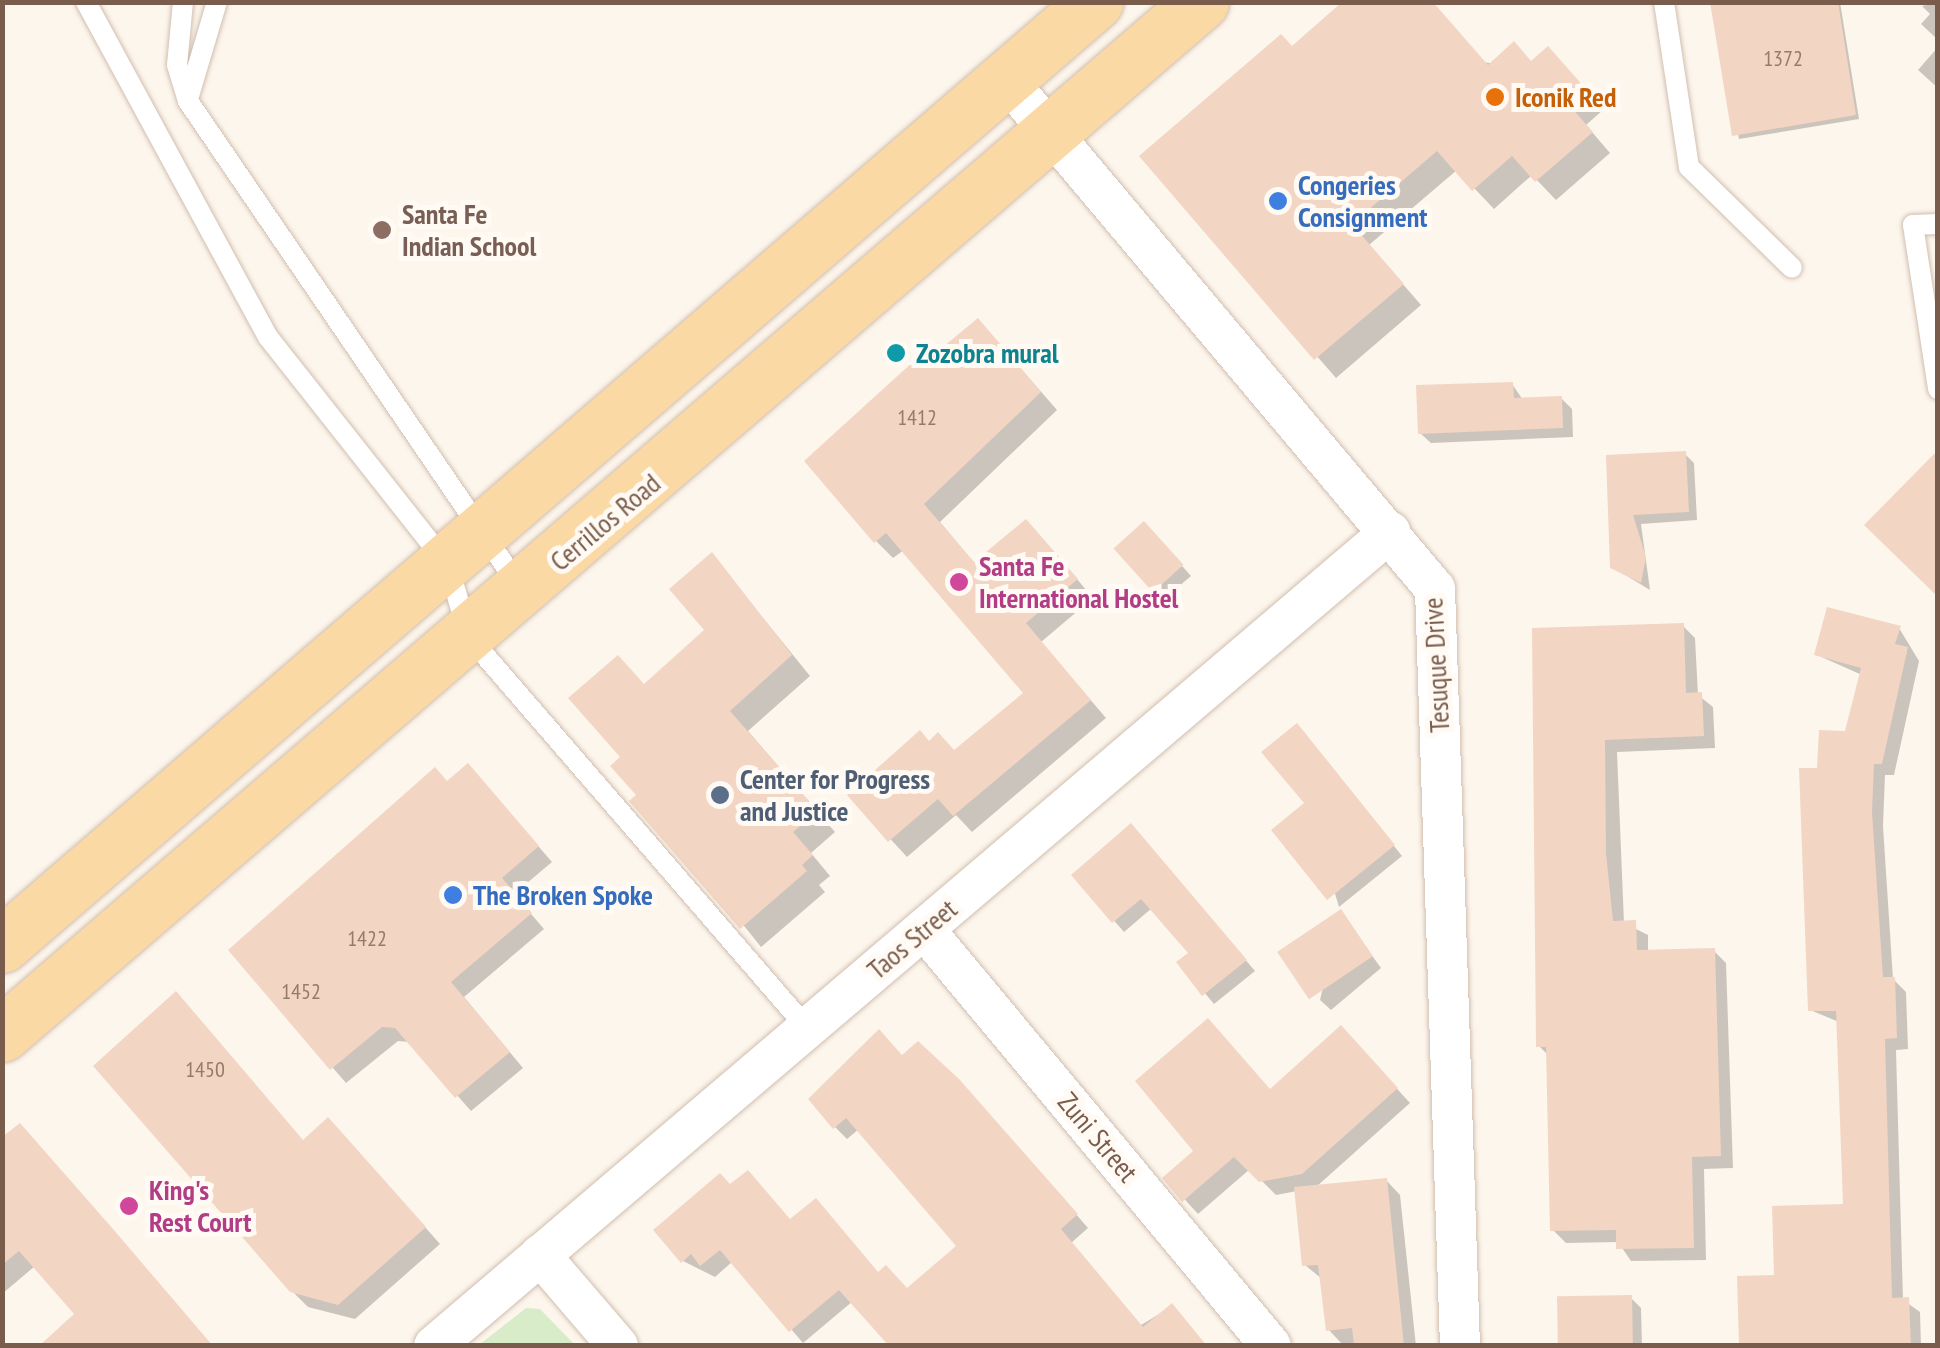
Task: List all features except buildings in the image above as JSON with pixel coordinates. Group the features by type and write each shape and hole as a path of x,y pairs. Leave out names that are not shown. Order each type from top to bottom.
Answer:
{"main road":[{"path":"2,945 467,549 1095,2"},
{"name":"Cerrillos Road","path":"2,1034 523,592 1200,2"}],"street":[{"name":"Tesuque Drive","path":"1006,79 1436,590 1460,1346"},
{"name":"Taos Street","path":"434,1346 1390,532"},
{"name":"Zuni Street","path":"924,930 1272,1346"},
{"path":"540,1255 618,1346"}],"lane":[{"path":"86,2 268,338 467,549 523,592"},
{"path":"182,2 177,65 188,101 322,308 467,549 470,636 808,1028"},
{"path":"188,101 218,2"},
{"path":"1664,2 1689,167 1792,268"},
{"path":"1938,224 1914,225 1938,389"}],"green space":[{"path":"526,1308 540,1309 575,1345 479,1345"}],"place":[{"name":"Iconik Red","path":"1495,97"},
{"name":"Congeries Consignment","path":"1278,201"},
{"name":"Santa Fe Indian School","path":"382,230"},
{"name":"Zozobra mural","path":"896,353"},
{"name":"Santa Fe International Hostel","path":"959,582"},
{"name":"Center for Progress and Justice","path":"720,795"},
{"name":"The Broken Spoke","path":"453,895"},
{"name":"King's Rest Court","path":"129,1206"}]}
